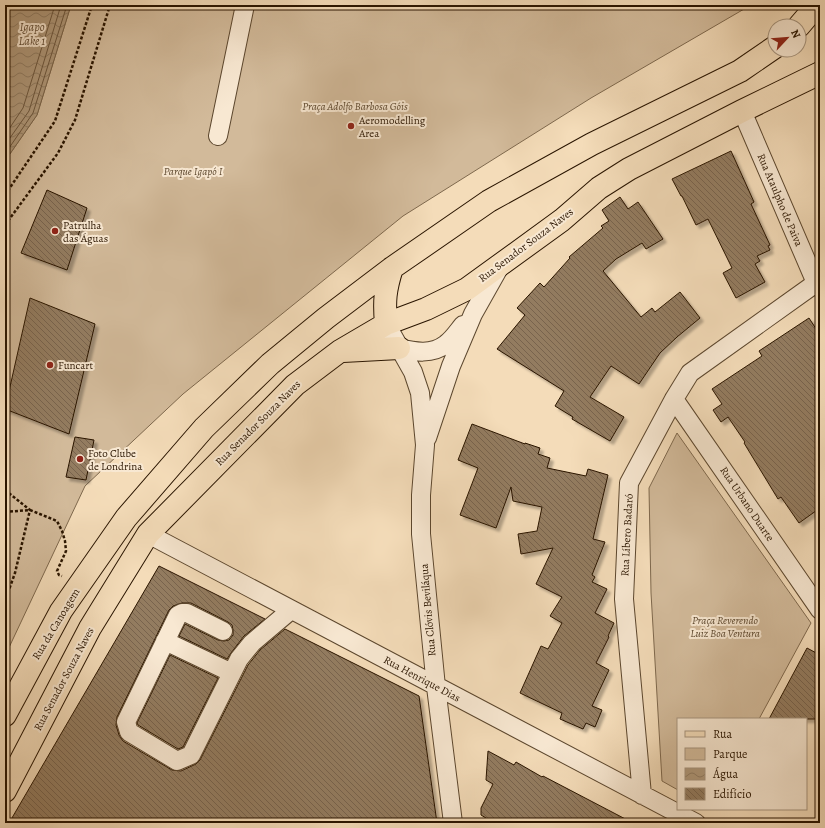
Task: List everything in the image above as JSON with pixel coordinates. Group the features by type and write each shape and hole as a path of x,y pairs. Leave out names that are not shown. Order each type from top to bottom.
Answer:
{"main road":[{"path":"806,18 817,5"},
{"name":"Rua da Canoagem","path":"5,715 61,611 126,518 204,428 270,364 326,318 392,268 489,201 592,144 740,71 767,52"},
{"name":"Rua Senador Souza Naves","path":"5,791 90,628 148,534 295,385 340,351 386,324 426,309 467,289 562,220 599,188 629,169 820,73"},
{"path":"386,324 384,304 386,288 392,268"},
{"path":"340,351 399,348"}],"street":[{"path":"218,136 244,5"},
{"name":"Rua Ataulpho de Paiva","path":"742,111 818,285"},
{"name":"Rua Clóvis Beviláqua","path":"425,445 451,366 473,314 502,264"},
{"name":"Rua Líbero Badaró","path":"642,795 624,599 629,483 674,399 690,373 818,285"},
{"path":"399,348 415,352 431,352 447,344 473,314"},
{"name":"Rua Clóvis Beviláqua","path":"386,324 413,372 420,393 425,445 420,495 421,534 436,686 452,823"},
{"name":"Rua Urbano Duarte","path":"674,399 820,610"},
{"name":"Rua Henrique Dias","path":"148,534 696,823"},
{"path":"223,631 187,613 178,615 126,722 129,732 177,761 191,755 239,659 252,644 291,610"},
{"path":"166,641 232,673"}],"path":[{"path":"5,195 55,121 92,5"},
{"path":"5,225 58,154 75,120 110,5"},
{"path":"5,490 30,510 57,521 62,531 66,551 57,571 59,575 65,575"},
{"path":"5,512 30,510"},
{"path":"5,601 15,573 30,510"}],"green space":[{"name":"Parque Igapó I","path":"71,5 751,5 591,98 403,216 183,394 85,486 5,656 5,161 37,115"},
{"name":"Praça Reverendo Luiz Boa Ventura","path":"677,433 811,623 760,718 677,718 677,789 662,781 651,593 649,488"}],"water":[{"name":"Igapo Lake 1","path":"5,5 71,5 37,115 5,161"}],"building":[{"path":"731,151 754,202 751,204 770,245 768,246 770,250 757,256 760,261 755,264 765,282 736,298 723,273 732,268 708,219 696,225 672,179"},
{"name":"Patrulha das Águas","path":"47,190 87,208 67,270 21,253"},
{"path":"620,197 628,209 638,202 663,239 646,249 642,243 616,259 603,271 641,317 652,308 655,312 680,292 700,318 660,353 639,384 611,366 590,397 624,417 610,441 572,419 573,417 555,406 564,391 497,349 525,315 517,308 540,283 544,287 570,258 569,257 603,228 601,226 609,221 602,210"},
{"name":"Funcart","path":"30,298 95,324 69,434 5,409"},
{"path":"809,318 820,335 820,508 799,523 781,497 778,499 744,443 745,442 728,417 721,422 713,410 722,404 712,389 762,356 759,351"},
{"path":"472,424 525,444 540,448 538,454 550,458 547,468 586,476 588,469 608,475 593,539 605,542 592,575 595,577 592,582 607,589 595,613 614,623 596,663 609,670 592,706 602,710 595,727 586,723 583,729 560,719 562,713 520,693 541,646 548,649 562,623 550,616 562,597 536,584 553,548 521,554 518,534 537,531 542,507 513,501 511,487 496,528 460,515 478,468 458,460"},
{"name":"Foto Clube de Londrina","path":"75,437 94,440 86,480 66,477"},
{"path":"159,566 265,619 244,636 227,659 179,636 185,624 218,640 229,640 233,635 232,625 191,603 182,603 173,606 169,610 117,717 116,725 119,735 123,741 172,770 181,771 196,764 200,760 248,665 260,650 285,629 419,696 437,823 9,823"},
{"path":"807,648 820,655 820,719 770,718"},
{"path":"170,655 218,678 183,747 178,749 137,723"},
{"path":"488,751 514,765 516,762 542,777 543,776 633,823 484,823 486,818 481,815 481,808 493,784 486,780"}],"place":[{"name":"Aeromodelling Area","path":"351,126"},
{"name":"Patrulha das Águas","path":"55,231"},
{"name":"Funcart","path":"50,365"},
{"name":"Foto Clube de Londrina","path":"80,459"}],"park label":[{"name":"Praça Adolfo Barbosa Góis","path":"355,106"}]}
